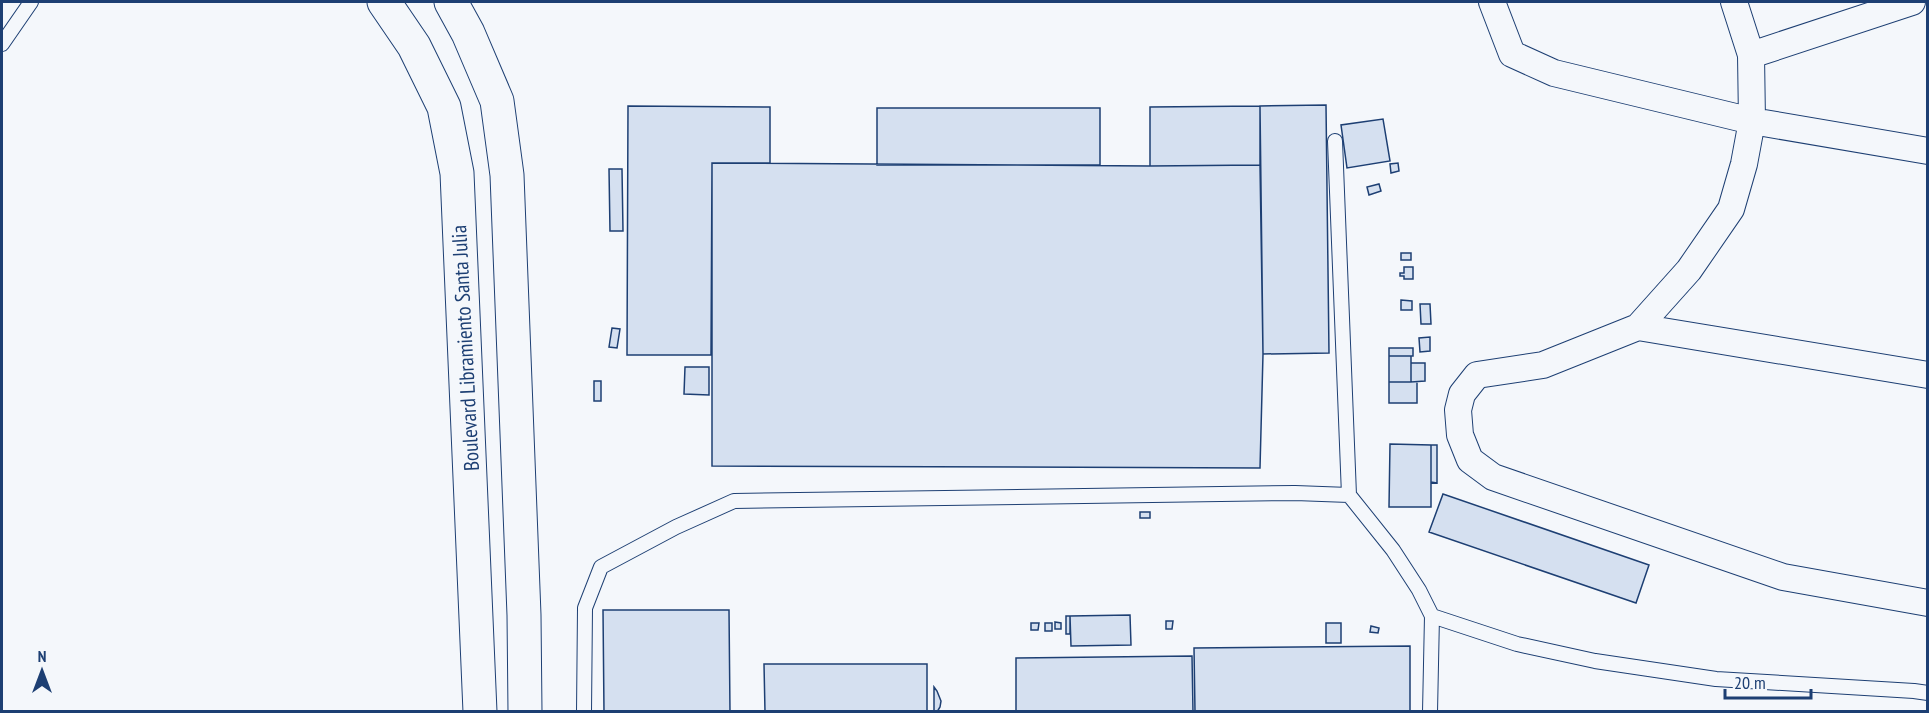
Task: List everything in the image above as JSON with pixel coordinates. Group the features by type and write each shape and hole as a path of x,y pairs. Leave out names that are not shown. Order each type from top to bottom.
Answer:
{"main road":[{"name":"Boulevard Libramiento Santa Julia","path":"384,2 414,46 444,107 457,173 480,711"},
{"path":"451,2 468,33 497,101 507,175 524,615 525,711"}],"street":[{"path":"1492,2 1512,54 1554,73 1752,120 1928,151"},
{"path":"1734,2 1751,55 1752,120 1744,164 1731,209 1689,270 1638,327 1543,365 1477,375 1462,394 1458,411 1460,435 1470,459 1493,477 1783,577 1928,603"},
{"path":"1751,55 1912,2"},
{"path":"1638,327 1928,375"}],"lane":[{"path":"2,44 31,2"},
{"path":"1335,141 1349,495 1393,550 1419,590 1432,616 1430,711"},
{"path":"584,711 585,608 601,567 676,527 734,501 1349,495"},
{"path":"1432,616 1517,644 1595,661 1716,679 1928,693"}],"building":[{"path":"1326,105 1329,353 1263,354 1260,106"},
{"path":"628,106 770,107 770,163 712,163 711,355 627,355"},
{"path":"1260,106 1260,165 1150,166 1150,107"},
{"path":"877,108 1100,108 1100,165 877,165"},
{"path":"1383,119 1390,161 1347,168 1341,125"},
{"path":"712,163 1260,165 1263,354 1260,468 712,466"},
{"path":"1398,163 1399,171 1391,173 1390,164"},
{"path":"609,169 622,169 623,231 610,231"},
{"path":"1379,184 1381,191 1369,195 1367,187"},
{"path":"1401,253 1411,253 1411,260 1401,260"},
{"path":"1404,267 1413,267 1413,279 1404,279 1404,276 1400,276 1400,273 1404,273"},
{"path":"1401,300 1412,301 1412,310 1401,310"},
{"path":"1420,304 1430,304 1431,324 1421,324"},
{"path":"612,328 620,329 617,348 609,347"},
{"path":"1430,337 1430,351 1420,352 1419,338"},
{"path":"1389,348 1413,348 1413,356 1389,356"},
{"path":"1389,356 1411,356 1411,382 1389,382"},
{"path":"1411,363 1425,363 1425,381 1411,382"},
{"path":"685,367 709,367 709,395 684,394"},
{"path":"594,381 601,381 601,401 594,401"},
{"path":"1389,382 1417,382 1417,403 1389,403"},
{"path":"1390,444 1431,445 1431,507 1389,507"},
{"path":"1431,445 1437,445 1437,483 1431,482"},
{"path":"1443,494 1649,565 1636,603 1429,532"},
{"path":"1140,512 1150,512 1150,518 1140,518"},
{"path":"603,610 729,610 730,712 604,712"},
{"path":"1130,615 1131,645 1071,646 1070,616"},
{"path":"1066,616 1070,616 1070,634 1066,634"},
{"path":"1166,621 1173,621 1172,629 1166,629"},
{"path":"1055,622 1061,623 1061,629 1055,629"},
{"path":"1031,623 1039,623 1038,630 1031,630"},
{"path":"1045,623 1052,623 1052,631 1045,631"},
{"path":"1326,623 1341,623 1341,643 1326,643"},
{"path":"1371,626 1379,628 1378,633 1370,632"},
{"path":"1410,646 1410,712 1195,712 1194,648"},
{"path":"1192,656 1193,712 1016,712 1016,658"},
{"path":"764,664 927,664 927,712 765,712"},
{"path":"934,687 941,701 937,712 934,712"}]}
